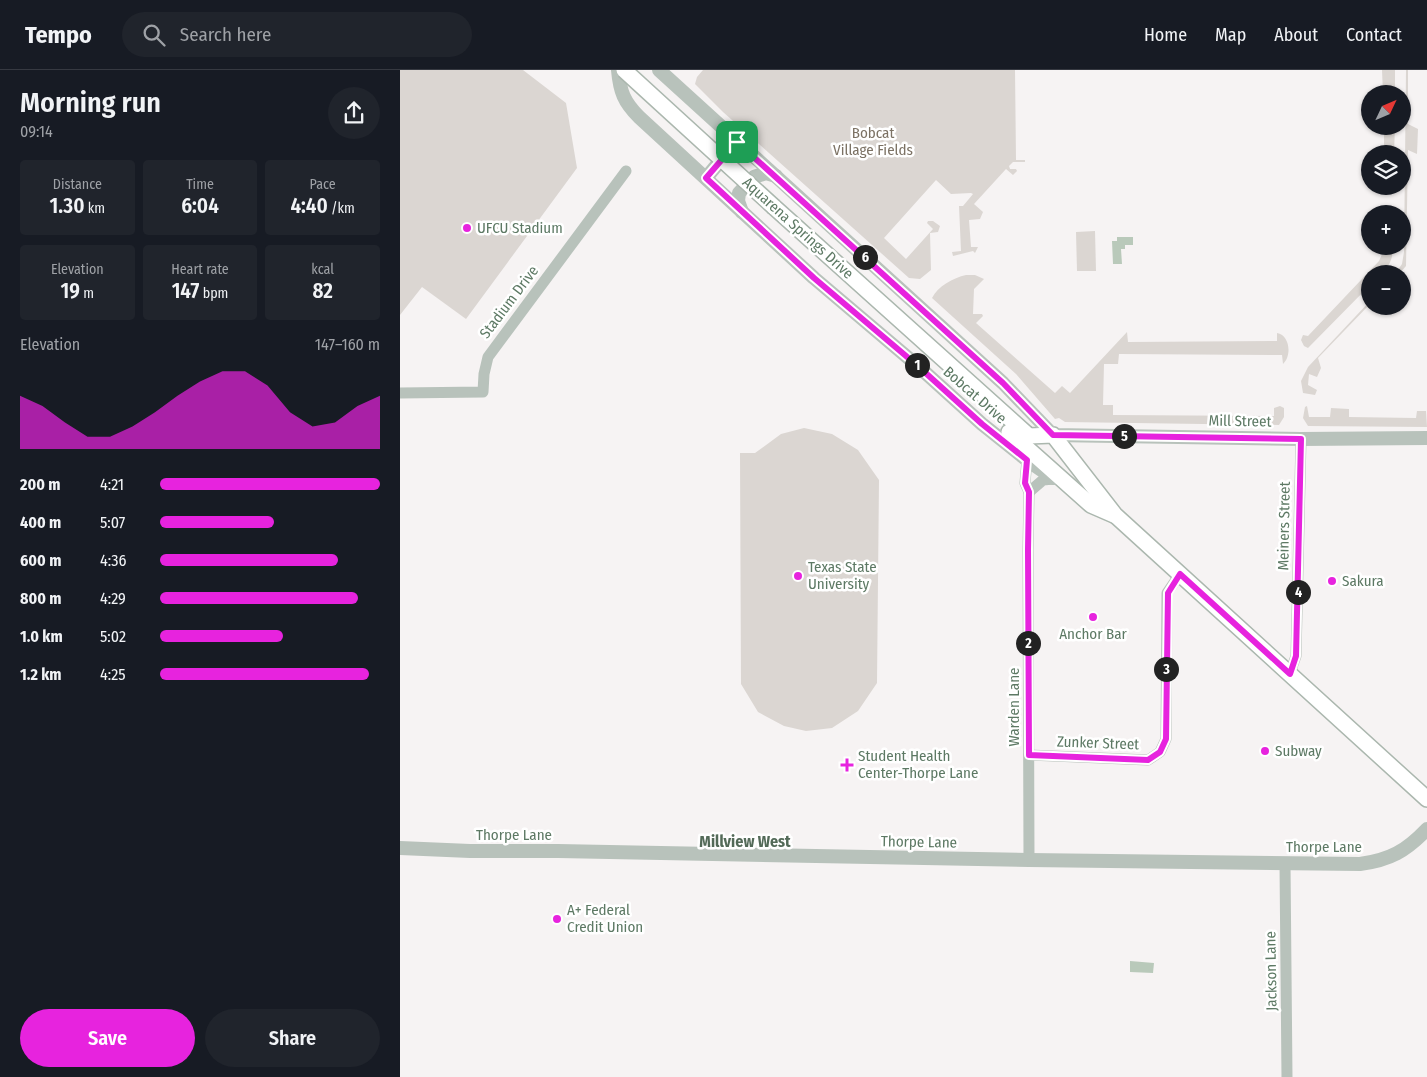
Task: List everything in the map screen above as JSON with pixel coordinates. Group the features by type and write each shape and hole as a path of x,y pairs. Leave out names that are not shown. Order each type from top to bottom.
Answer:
{"main road":[{"name":"Aquarena Springs Drive","path":"624,70 774,208 1029,436 1053,435 1115,515 1427,799"},
{"name":"Aquarena Springs Drive","path":"950,366 977,402 1091,505 1115,515"}],"street":[{"name":"Bobcat Drive","path":"618,70 623,98 629,107 742,212 814,278 919,367 982,424 1027,460 1091,505"},
{"name":"Bobcat Drive","path":"659,70 1003,383 1053,435"},
{"path":"706,178 737,142"},
{"name":"Stadium Drive","path":"400,393 483,392 484,374 488,357 626,170"},
{"path":"742,212 738,201 739,193 754,177 766,173 776,176"},
{"name":"Mill Street","path":"1053,435 1301,439 1427,438"},
{"name":"Meiners Street","path":"1290,674 1296,656 1301,439"},
{"name":"Warden Lane","path":"1027,460 1025,483 1029,492 1029,860"},
{"path":"1029,492 1043,480 1054,479"},
{"name":"Zunker Street","path":"1029,755 1148,760 1160,752 1166,739 1168,593 1180,574"},
{"name":"Thorpe Lane","path":"400,848 470,851 1360,864 1379,862 1396,855 1414,843 1427,829"},
{"name":"Jackson Lane","path":"1285,864 1287,1077"}],"green space":[{"name":"UFCU Stadium","path":"400,70 523,70 566,103 577,168 466,319 422,287 400,315"},
{"name":"Bobcat Village Fields","path":"703,70 1015,70 1016,160 1025,160 1025,162 1013,162 1009,166 1010,169 1016,169 1017,171 1013,175 1006,169 974,204 983,212 980,219 969,220 971,247 978,247 975,253 973,251 953,256 952,252 961,251 959,206 963,206 973,194 951,194 936,180 884,238 906,259 933,229 927,223 928,221 933,221 940,226 938,232 930,233 931,270 920,279 909,278 723,112 695,84 697,77"},
{"path":"1382,70 1395,70 1395,85 1383,85"},
{"path":"1406,70 1408,70 1408,85 1406,85"},
{"path":"1411,126 1418,129 1417,154 1411,151 1411,145 1405,145 1405,135 1411,135"},
{"path":"1384,135 1395,135 1394,145 1384,145"},
{"path":"1405,195 1407,195 1407,205 1405,205"},
{"path":"1095,231 1096,271 1077,271 1076,232"},
{"path":"1382,255 1392,255 1388,265 1375,265"},
{"path":"1404,255 1406,255 1406,265 1402,264"},
{"path":"966,275 975,275 984,279 974,289 973,314 982,314 983,316 976,323 1055,393 1062,386 1070,393 1127,332 1128,342 1277,341 1277,333 1285,338 1288,346 1288,356 1283,364 1282,355 1119,354 1118,364 1104,364 1103,405 1113,405 1113,415 1274,416 1274,408 1280,406 1284,408 1284,417 1279,425 1065,422 1059,418 1055,419 1016,374 932,298 946,283"},
{"path":"1361,280 1361,294 1308,348 1304,346 1301,340 1303,335 1308,336"},
{"path":"1361,311 1361,313 1318,358 1321,368 1317,377 1309,374 1308,385 1317,390 1315,395 1303,393 1301,381 1308,367"},
{"path":"1307,406 1309,417 1330,417 1331,408 1349,409 1349,417 1416,418 1417,411 1426,411 1427,427 1308,426 1303,418 1305,407"},
{"path":"804,428 832,434 858,450 879,480 877,683 858,711 832,728 806,731 784,726 758,712 741,684 740,453 755,453 781,434"}],"shaded area":[{"path":"1117,237 1133,237 1133,245 1125,245 1125,249 1121,249 1122,264 1113,264 1112,241 1117,241"},
{"path":"1130,961 1154,963 1153,973 1130,972"}],"place":[{"name":"UFCU Stadium","path":"467,228"},
{"name":"Texas State University","path":"798,576"},
{"name":"Sakura","path":"1332,581"},
{"name":"Anchor Bar","path":"1093,617"},
{"name":"Subway","path":"1265,751"},
{"name":"Student Health Center-Thorpe Lane","path":"847,765"},
{"name":"A+ Federal Credit Union","path":"557,919"}],"district":[{"name":"Millview West","path":"745,841"}],"route":[{"path":"737,142 1003,383 1053,435 1301,439 1296,656 1290,674 1180,574 1168,593 1166,739 1160,752 1148,760 1029,755 1029,492 1025,483 1027,460 982,424 919,367 843,304 706,178 737,142"}]}
